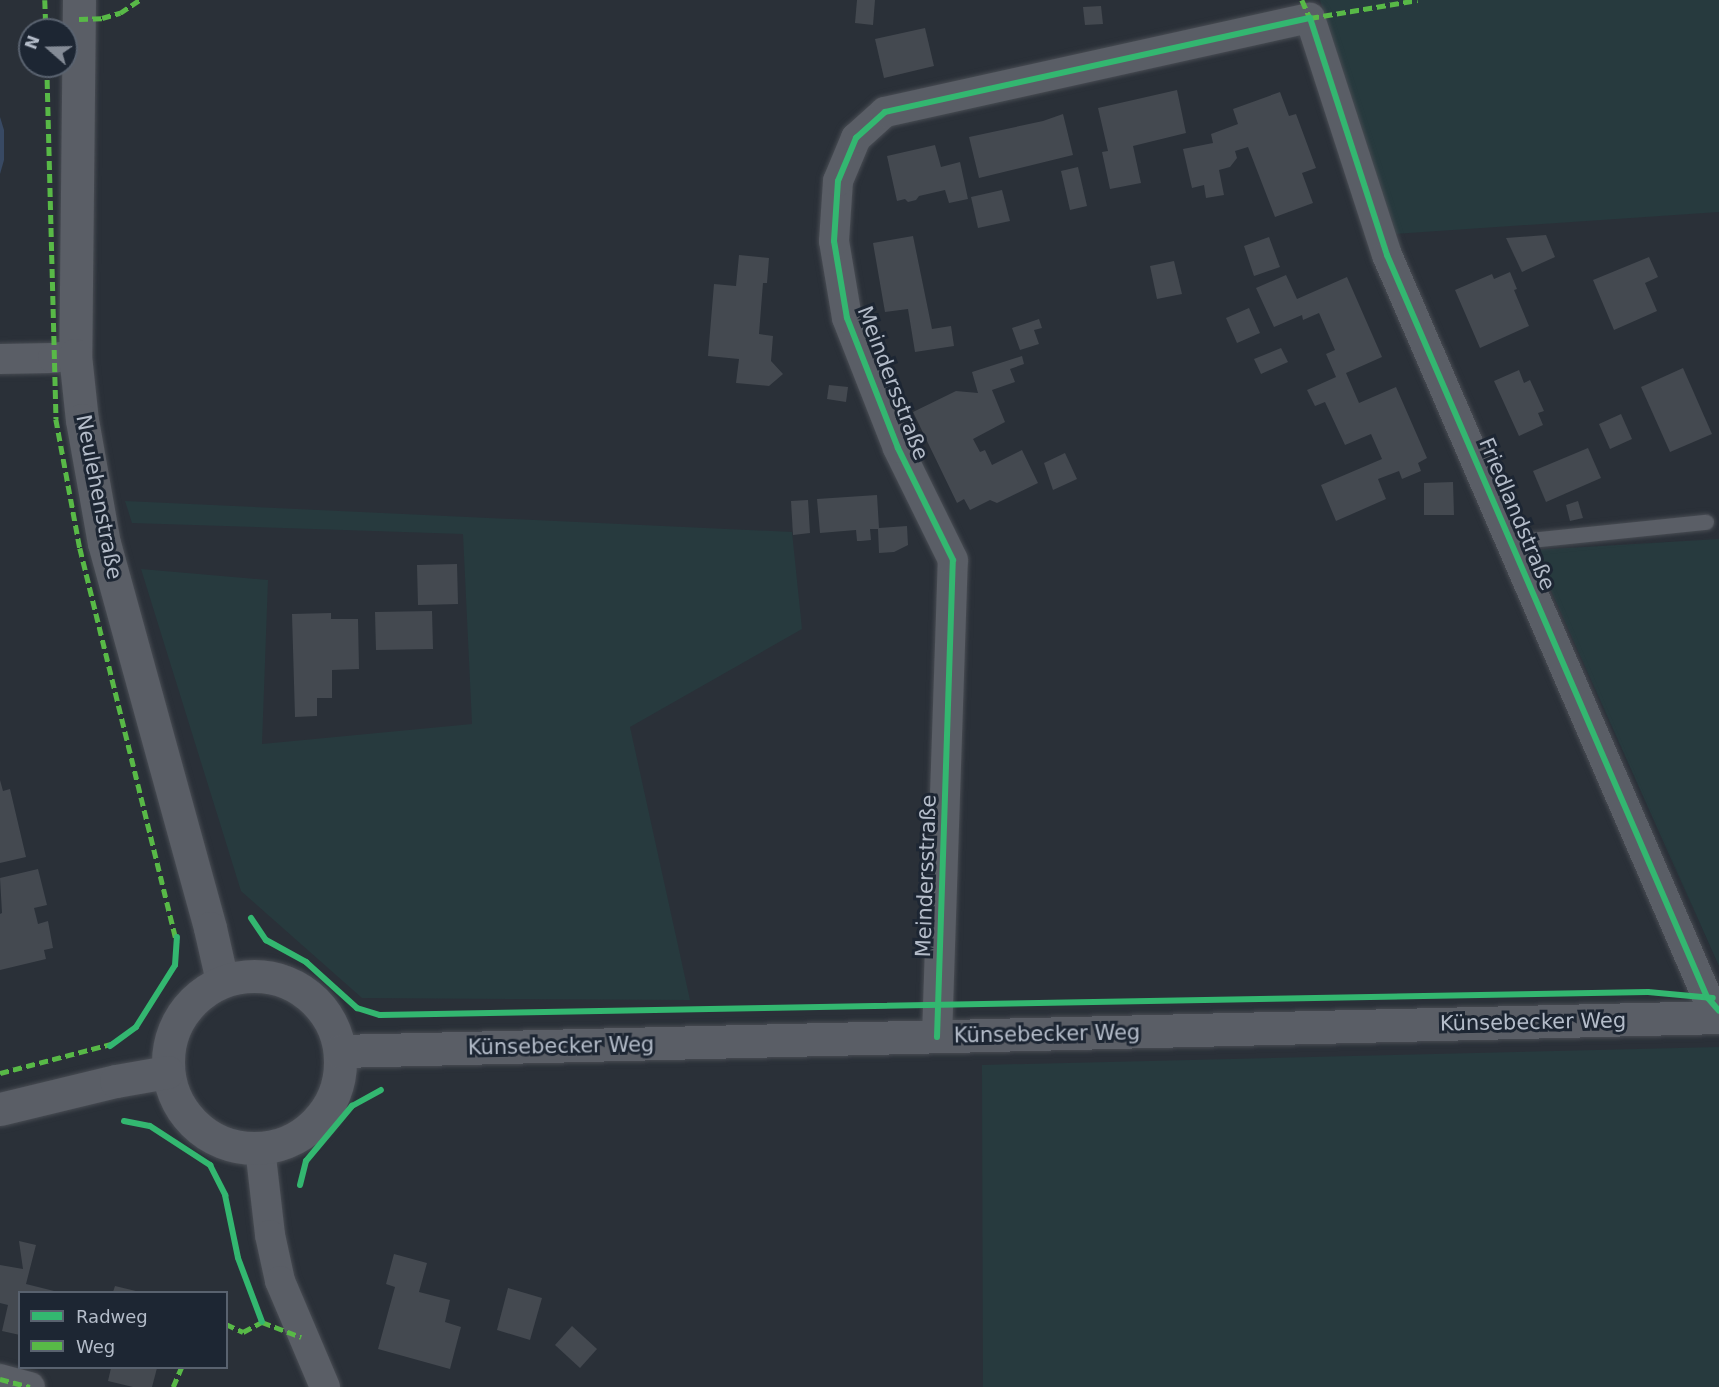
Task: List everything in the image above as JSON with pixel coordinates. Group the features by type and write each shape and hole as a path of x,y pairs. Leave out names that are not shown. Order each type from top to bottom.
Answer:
{"street":[{"name":"Neulehenstraße","path":"80,0 75,355 81,420 104,543 207,917 222,981"},
{"name":"Friedlandstraße","path":"1310,18 1387,255 1707,997 1719,1011"},
{"name":"Meindersstraße","path":"937,1037 953,560 898,447 847,318 834,242 838,181 856,138 885,112 1310,18"},
{"path":"0,359 53,358 75,355"},
{"path":"260,975 298,987 326,1014 335,1031 339,1051 337,1085 321,1116 295,1138 260,1148 229,1146 199,1130 177,1104 167,1072 171,1035 190,1002 222,981 260,975"},
{"name":"Künsebecker Weg","path":"339,1051 1719,1017"},
{"path":"0,1109 116,1081 167,1072"},
{"path":"260,1148 270,1235 280,1281 325,1387"},
{"path":"0,1379 30,1387"}],"lane":[{"path":"1510,542 1706,522"}],"green space":[{"path":"1320,0 1719,0 1719,212 1394,234"},
{"path":"125,501 792,532 802,629 630,727 690,1000 362,998 241,891 141,569 268,580 262,744 472,724 463,534 132,523"},
{"path":"1719,539 1719,966 1533,550"},
{"path":"1719,1047 1719,1387 983,1387 982,1065"}],"water":[{"path":"0,117 4,130 4,160 0,174"}],"building":[{"path":"857,0 875,0 873,25 855,23"},
{"path":"1101,6 1103,24 1085,25 1083,7"},
{"path":"925,28 934,66 884,78 875,39"},
{"path":"1177,90 1186,133 1133,146 1141,183 1110,189 1102,152 1108,151 1098,108"},
{"path":"1280,92 1289,116 1296,114 1316,168 1302,173 1313,203 1275,217 1248,147 1235,151 1237,158 1230,167 1219,170 1224,195 1206,198 1204,185 1192,188 1183,149 1213,143 1211,134 1238,124 1233,109"},
{"path":"1063,114 1073,155 979,178 969,137 1043,121"},
{"path":"935,145 941,167 960,162 968,199 949,203 945,190 919,196 916,200 908,202 905,199 897,201 887,156"},
{"path":"1078,167 1087,206 1070,210 1061,171"},
{"path":"1002,190 1010,221 978,228 971,197"},
{"path":"1546,235 1555,257 1522,272 1506,238"},
{"path":"913,236 932,329 951,326 954,346 915,352 908,309 885,312 873,243"},
{"path":"1269,237 1280,267 1254,276 1244,246"},
{"path":"739,255 769,258 767,283 763,283 759,334 773,336 771,361 783,374 769,386 736,383 739,359 708,356 714,284 736,286"},
{"path":"1649,257 1658,277 1645,283 1657,311 1614,330 1593,280"},
{"path":"1174,261 1182,294 1157,299 1150,266"},
{"path":"1510,272 1517,289 1514,290 1529,326 1480,348 1455,290 1492,274 1494,279"},
{"path":"1286,275 1297,299 1347,277 1382,357 1346,373 1359,403 1396,387 1427,458 1418,463 1421,471 1402,479 1399,471 1378,479 1386,499 1336,521 1321,485 1382,459 1371,434 1345,445 1325,402 1315,406 1307,390 1336,377 1326,354 1335,350 1319,313 1303,320 1302,315 1274,327 1256,288"},
{"path":"1249,308 1260,333 1237,343 1226,318"},
{"path":"1039,319 1042,328 1034,330 1039,344 1020,350 1012,328"},
{"path":"1281,348 1288,362 1261,374 1254,359"},
{"path":"1022,356 1024,364 1010,369 1015,382 992,390 1005,422 973,439 980,452 985,450 992,465 1022,450 1038,483 997,503 990,500 970,510 964,499 957,503 913,412 956,391 978,393 972,372"},
{"path":"1683,368 1712,434 1670,452 1641,387"},
{"path":"1519,370 1524,383 1530,380 1544,411 1538,413 1543,425 1519,436 1494,381"},
{"path":"829,385 848,387 846,402 827,399"},
{"path":"1621,414 1632,439 1610,449 1599,424"},
{"path":"1588,448 1601,478 1546,502 1533,471"},
{"path":"1065,453 1077,479 1053,490 1044,463"},
{"path":"1453,482 1454,515 1424,515 1424,483"},
{"path":"877,495 879,528 907,526 908,545 894,552 879,553 878,529 870,529 871,540 861,541 857,541 856,530 820,533 817,499"},
{"path":"808,500 810,533 793,535 791,501"},
{"path":"1578,501 1583,518 1570,521 1566,505"},
{"path":"457,564 458,604 418,605 417,565"},
{"path":"432,611 433,649 376,650 375,612"},
{"path":"331,613 331,619 358,619 359,669 332,670 332,698 317,698 317,716 295,717 292,614"},
{"path":"0,780 3,791 10,789 26,857 0,863"},
{"path":"38,869 47,905 34,908 38,924 48,921 53,948 44,950 46,959 0,970 0,914 2,913 0,878"},
{"path":"19,1241 36,1245 26,1284 54,1291 18,1291 18,1335 2,1331 8,1305 0,1303 0,1265 23,1269"},
{"path":"394,1254 427,1263 419,1292 450,1300 445,1322 461,1327 450,1369 378,1349 395,1287 386,1284"},
{"path":"115,1286 136,1291 113,1291"},
{"path":"508,1288 542,1298 530,1340 497,1330"},
{"path":"572,1326 597,1349 580,1368 555,1345"},
{"path":"111,1369 157,1369 152,1387 133,1387 108,1381"}],"marked path":[{"path":"45,0 46,18"},
{"path":"79,19 102,18 120,13 139,0"},
{"path":"1302,0 1310,18 1418,0"},
{"path":"47,78 56,419 80,548 177,943"},
{"path":"0,1073 114,1043"},
{"path":"261,1318 262,1322 301,1337"},
{"path":"228,1325 243,1332 262,1322"},
{"path":"173,1387 181,1369"},
{"path":"0,1379 30,1387"}],"cycle path":[{"path":"937,1037 953,560 898,448 847,318 834,241 838,181 856,138 885,112 1310,18 1387,255 1707,997 1719,1011"},
{"path":"251,918 266,940 306,962 357,1008 380,1015 1648,992 1713,998"},
{"path":"110,1046 136,1027 175,965 177,937"},
{"path":"300,1185 306,1161 352,1106 381,1090"},
{"path":"124,1121 150,1126 210,1165 225,1195 238,1258 262,1322"}]}
